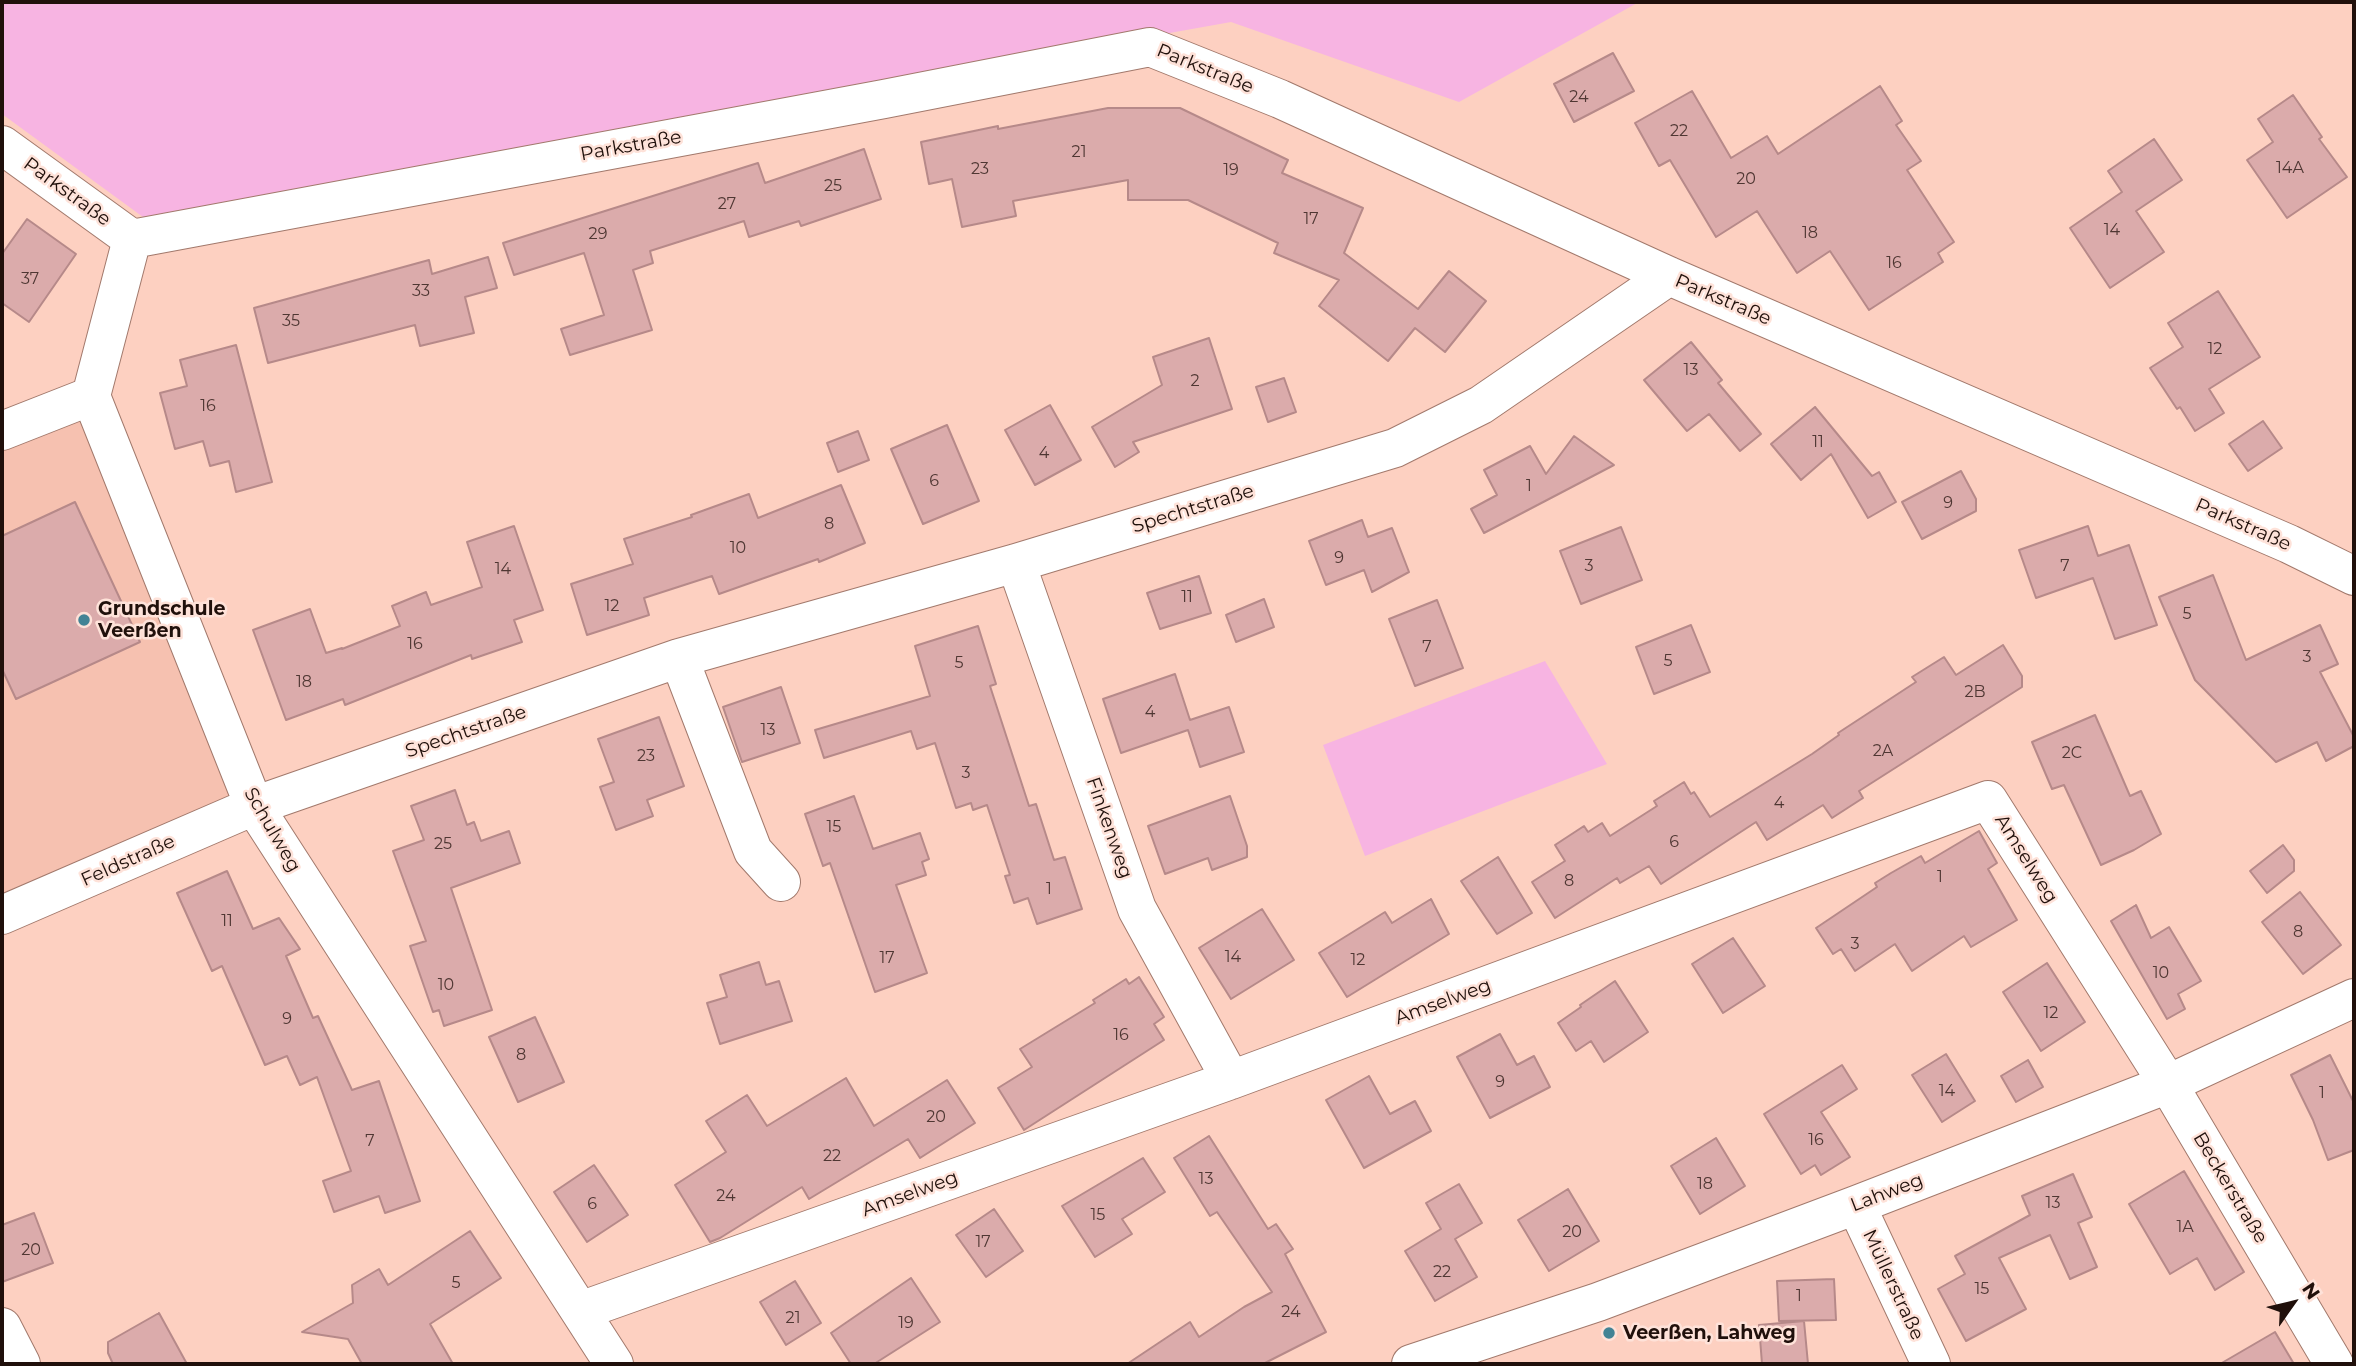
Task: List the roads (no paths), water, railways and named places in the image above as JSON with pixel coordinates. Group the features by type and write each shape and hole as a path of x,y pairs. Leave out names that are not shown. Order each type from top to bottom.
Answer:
{"street":[{"name":"Parkstraße","path":"2,145 132,239 871,102 1150,47 1280,99 1670,276 2276,539 2354,576"},
{"path":"2,431 90,396 132,239"},
{"name":"Spechtstraße","path":"254,806 679,659 1017,563 1395,448 1481,405 1670,276"},
{"name":"Schulweg","path":"90,396 254,806 614,1364"},
{"name":"Finkenweg","path":"1017,563 1137,909 1231,1080"},
{"path":"679,659 753,851 781,882"},
{"name":"Amselweg","path":"580,1311 1231,1080 1988,800 2168,1084"},
{"name":"Feldstraße","path":"2,915 254,806"},
{"name":"Lahweg","path":"1411,1364 1598,1302 2168,1084 2354,998"},
{"name":"Beckerstraße","path":"2168,1084 2334,1364"},
{"name":"Müllerstraße","path":"1856,1205 1931,1364"},
{"path":"2,1327 21,1364"}],"place":[{"name":"Grundschule Veerßen","path":"84,620"},
{"name":"Veerßen, Lahweg","path":"1609,1333"}]}
